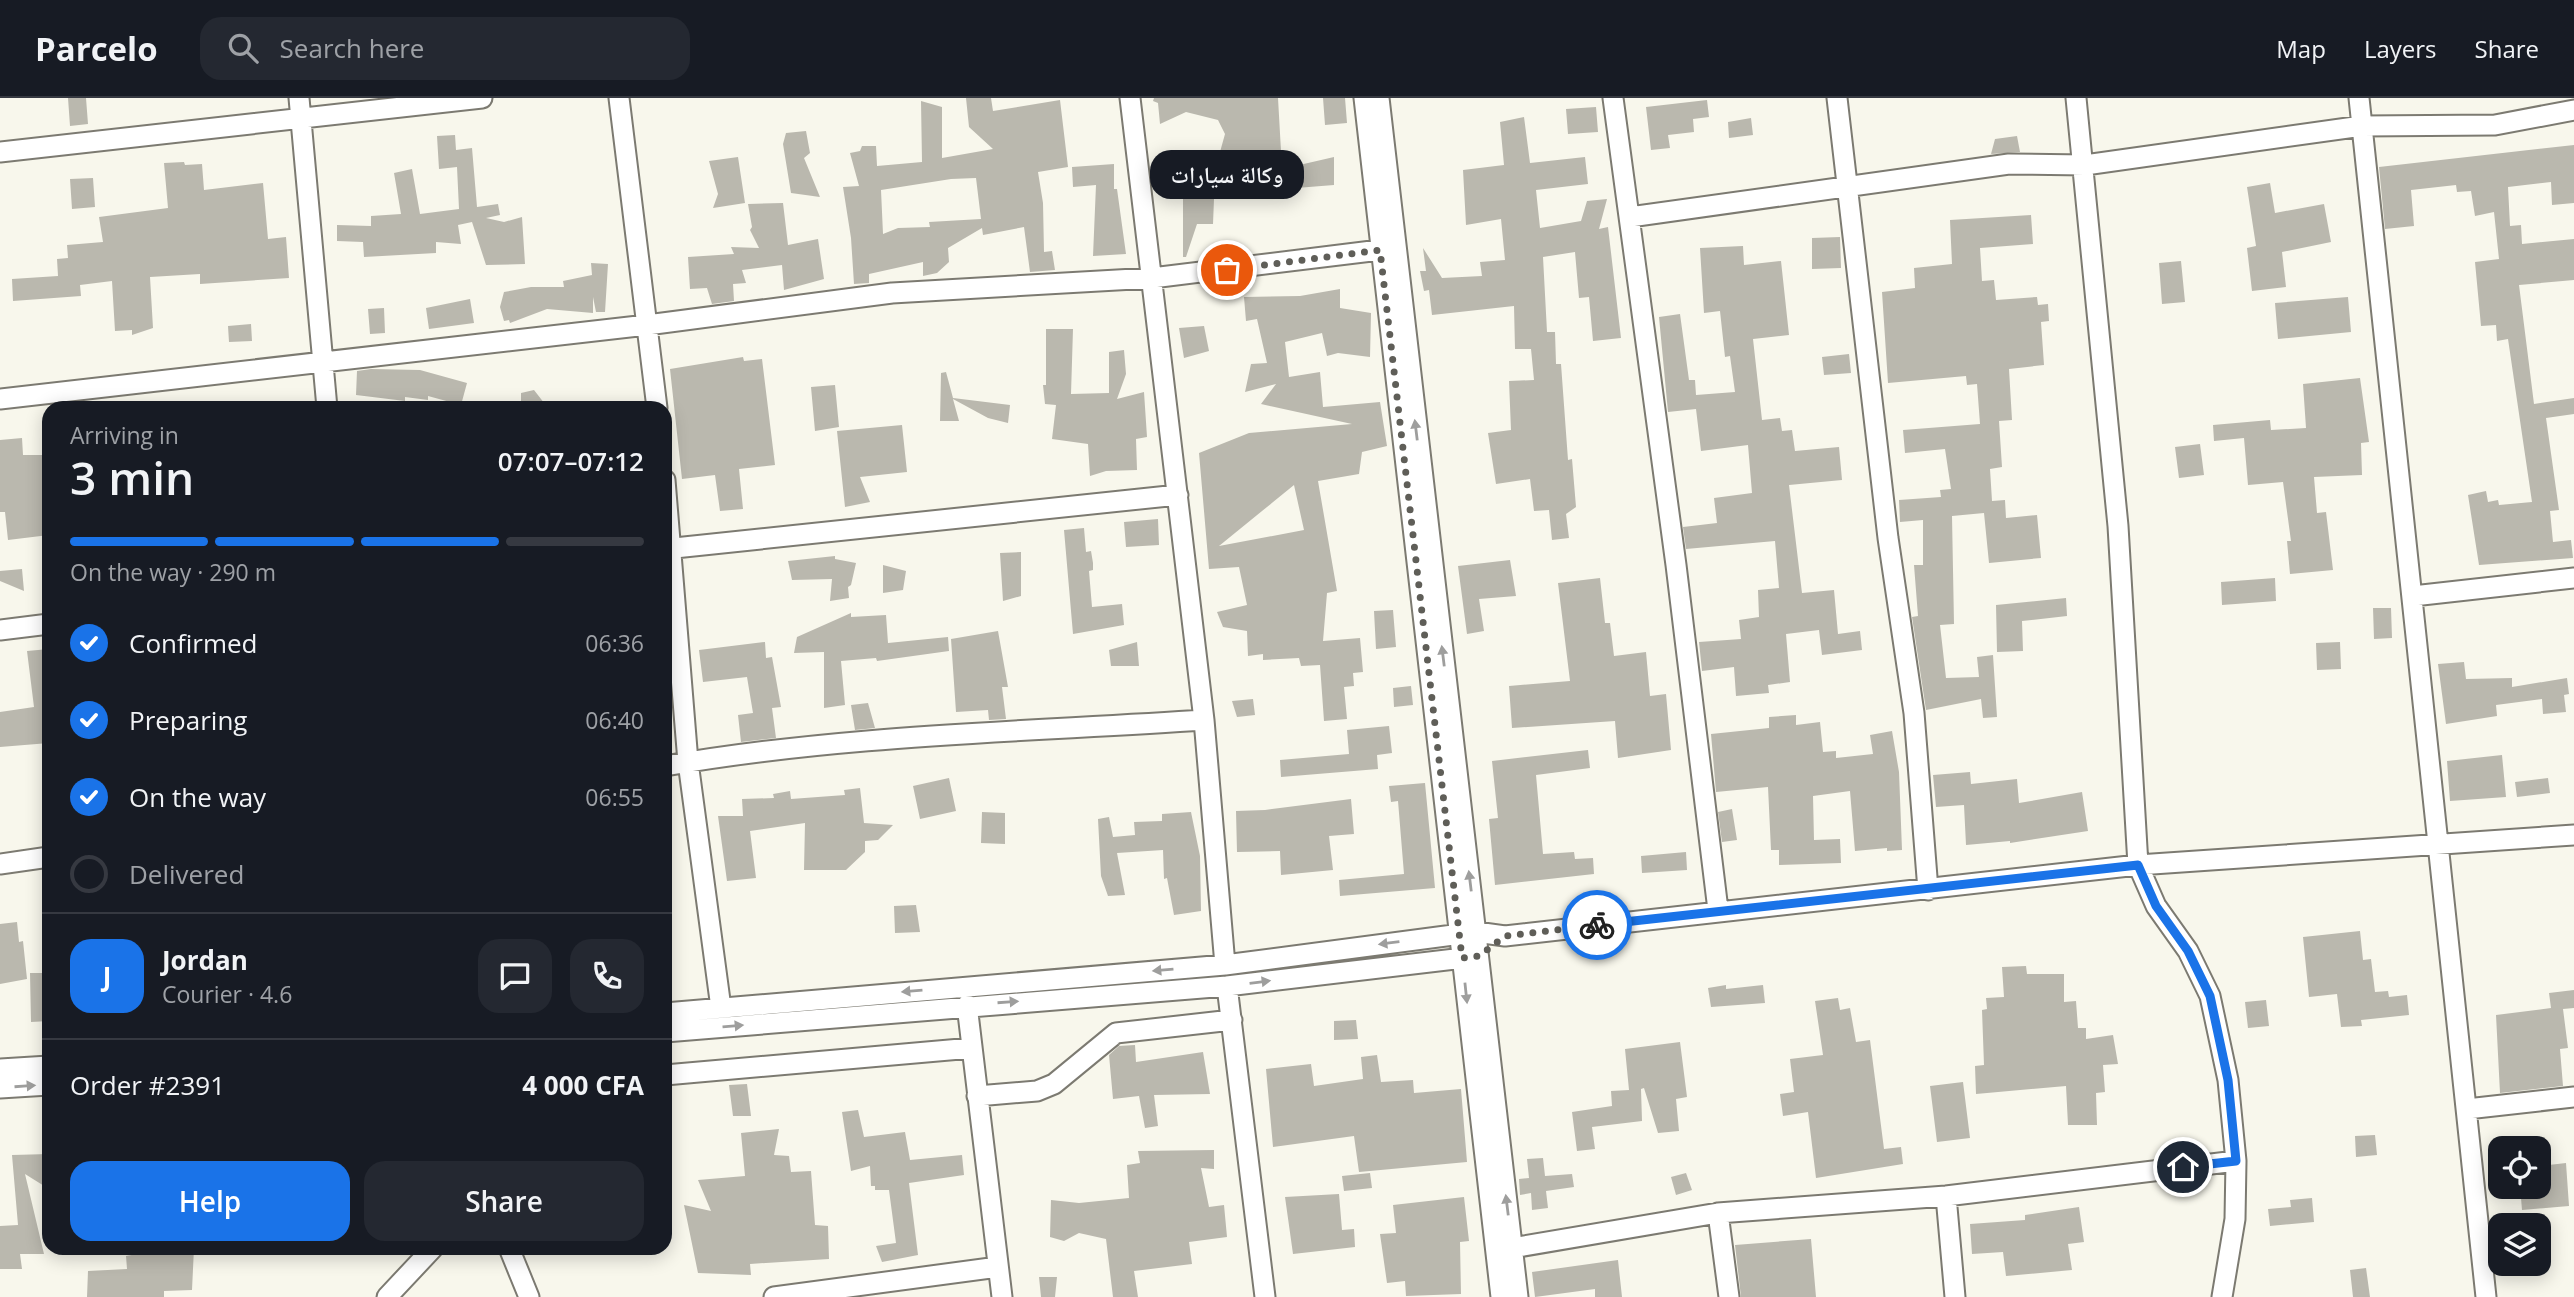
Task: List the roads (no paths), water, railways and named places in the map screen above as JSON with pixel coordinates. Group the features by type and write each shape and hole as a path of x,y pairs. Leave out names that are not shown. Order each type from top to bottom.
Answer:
{"street":[{"path":"0,152 300,108 481,98"},
{"path":"619,98 656,401"},
{"path":"1130,98 1204,720 1225,965"},
{"path":"1364,98 1380,250 1471,957 1518,1297"},
{"path":"1379,98 1468,933"},
{"path":"1613,98 1718,910"},
{"path":"1837,98 1888,538 1914,713 1928,890"},
{"path":"2076,98 2085,165 2118,526 2138,865 2156,906 2188,951 2210,996 2228,1080 2236,1161 2235,1219 2222,1297"},
{"path":"2359,98 2486,1297"},
{"path":"300,108 326,401"},
{"path":"1630,217 2009,164 2085,165 2362,126 2495,125 2574,110"},
{"path":"0,399 647,325 892,293 1152,278 1380,250"},
{"path":"672,549 1178,495"},
{"path":"2413,596 2574,578"},
{"path":"672,583 688,762 721,1008"},
{"path":"0,630 42,625"},
{"path":"672,765 759,750 860,741 1204,720"},
{"path":"672,1012 1225,965 1468,933 1505,936 2138,865 2574,835"},
{"path":"0,864 42,858"},
{"path":"672,1031 967,1005 1227,986 1471,957 1505,936"},
{"path":"1471,957 1501,1297"},
{"path":"1227,986 1265,1297"},
{"path":"967,1005 1002,1297"},
{"path":"978,1096 1037,1090 1054,1084 1116,1033 1232,1020"},
{"path":"672,1073 972,1048"},
{"path":"0,1069 42,1066"},
{"path":"0,1088 42,1085"},
{"path":"2467,1109 2574,1097"},
{"path":"1512,1248 1718,1213 1946,1196 2236,1161"},
{"path":"1946,1196 1955,1297"},
{"path":"1718,1213 1730,1297"},
{"path":"387,1297 426,1255"},
{"path":"512,1255 529,1297"},
{"path":"774,1297 998,1268"}],"place":[{"name":"وكالة سيارات","path":"1227,270"}]}
